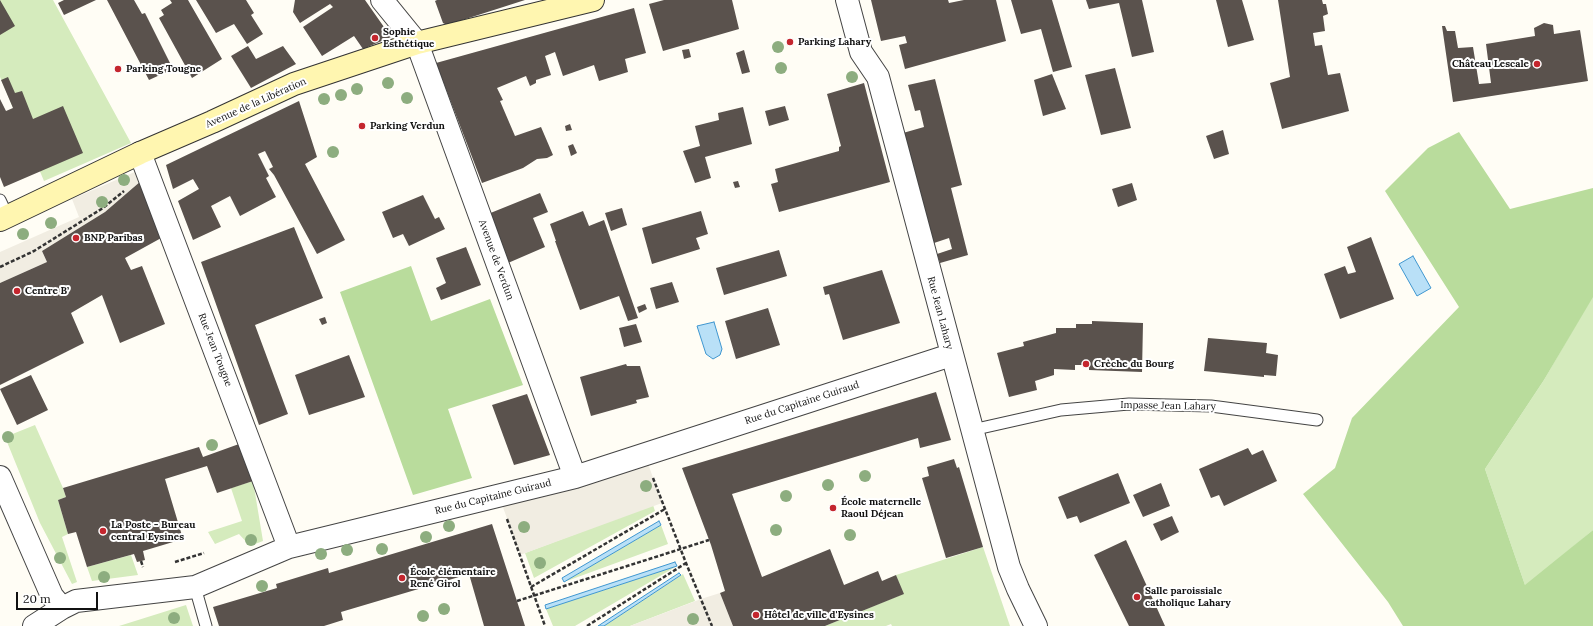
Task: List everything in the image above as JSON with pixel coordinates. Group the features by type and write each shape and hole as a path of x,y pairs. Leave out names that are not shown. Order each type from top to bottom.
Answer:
{"street":[{"name":"Avenue de Verdun","path":"382,0 417,43 575,478"},
{"name":"Avenue de la Libération","path":"3,212 144,163 294,84 417,43 593,0"},
{"name":"Rue Jean Lahary","path":"847,0 861,52 878,76 951,355 1009,566 1018,589 1036,626"},
{"name":"Rue Jean Tougne","path":"144,163 289,547"},
{"name":"Rue du Capitaine Guiraud","path":"34,626 76,601 195,587 289,547 575,478 951,355"},
{"path":"0,477 52,596 62,608"}],"lane":[{"name":"Impasse Jean Lahary","path":"972,430 1061,410 1129,404 1211,406 1317,420"},
{"path":"195,587 206,626"}],"path":[{"path":"0,267 34,251 103,208 136,180 144,163"},
{"path":"645,455 686,563 712,626"},
{"path":"499,496 546,626"},
{"path":"531,587 665,509"},
{"path":"517,601 709,540"},
{"path":"587,626 686,563"}],"green space":[{"path":"0,0 53,0 131,143 44,181 0,77"},
{"path":"1459,132 1510,209 1593,188 1593,297 1544,380 1485,469 1525,585 1593,530 1593,626 1403,626 1388,602 1303,494 1335,468 1352,418 1459,307 1385,191 1428,148"},
{"path":"411,266 431,321 490,299 523,385 448,409 472,478 413,495 340,292"},
{"path":"1592,297 1593,530 1556,561 1593,626 1477,626 1525,585 1485,469 1544,380"},
{"path":"35,425 66,497 58,500 68,534 62,537 77,582 72,584 40,523 5,437"},
{"path":"253,481 263,541 250,546 239,534 215,544 208,532 242,521 231,488"},
{"path":"653,505 655,511 534,578 525,553"},
{"path":"661,525 668,544 564,582"},
{"path":"983,547 1010,626 892,626 891,624 886,626 825,626 903,594 896,575"},
{"path":"131,555 138,575 92,581 87,567"},
{"path":"677,566 575,626 553,626 546,609"},
{"path":"683,574 695,601 630,626 604,626"},
{"path":"186,605 193,626 119,626"}],"shaded area":[{"path":"137,171 141,181 105,212 42,251 47,262 0,283 0,252 79,217 72,199"},
{"path":"645,455 662,503 520,555 499,496"},
{"path":"720,593 733,626 630,626 701,599"}],"water":[{"path":"1413,256 1431,288 1417,296 1399,264"},
{"path":"714,322 722,349 720,355 713,359 706,354 697,326"},
{"path":"659,521 661,525 564,582 562,578"},
{"path":"675,562 677,566 546,609 545,605"},
{"path":"679,573 681,575 604,626 598,626"}],"building":[{"path":"0,0 15,26 0,35"},
{"path":"64,0 96,0 64,15 58,3"},
{"path":"107,0 134,0 142,14 145,13 173,69 149,80"},
{"path":"170,0 188,0 222,59 192,78 159,18 164,15 161,10 172,3"},
{"path":"196,0 246,0 254,13 251,15 263,34 247,44 234,24 216,33"},
{"path":"295,0 365,0 391,37 363,49 354,36 322,56 303,27 333,7 330,4 300,23 293,12"},
{"path":"525,0 447,25 443,23 435,1"},
{"path":"664,0 732,0 739,29 663,51 649,4"},
{"path":"871,0 948,0 949,3 964,0 996,0 1006,41 905,69 899,45 907,43 905,36 881,41"},
{"path":"1011,0 1052,0 1072,67 1053,72 1041,29 1021,34"},
{"path":"1086,0 1142,0 1154,52 1132,57 1119,3 1089,9"},
{"path":"1216,0 1242,0 1254,40 1228,47"},
{"path":"1278,0 1322,0 1323,4 1326,4 1328,14 1323,16 1325,31 1313,33 1315,46 1322,45 1328,75 1340,73 1349,111 1282,129 1270,83 1290,77"},
{"path":"634,8 646,53 625,59 628,72 599,81 594,65 563,76 555,52 545,56 551,75 536,80 536,83 530,86 526,76 497,88 503,100 500,101 515,136 541,127 553,155 547,158 537,159 523,168 482,183 436,63"},
{"name":"Château Lescale","path":"1544,23 1553,25 1554,34 1580,30 1588,81 1453,102 1442,26 1445,26 1447,31 1455,31 1458,48 1473,47 1479,84 1491,83 1486,44 1535,36 1534,28"},
{"path":"248,46 256,59 283,46 296,64 251,88 231,56"},
{"path":"689,49 691,57 684,59 682,50"},
{"path":"744,50 750,72 742,74 736,53"},
{"path":"1115,68 1131,128 1101,135 1085,75"},
{"path":"1052,74 1066,109 1043,116 1034,80"},
{"path":"8,77 15,93 22,91 33,119 63,106 83,153 4,187 0,177 0,99 6,111 13,108 1,80"},
{"path":"935,79 962,185 951,188 968,255 940,263 937,254 952,249 949,238 934,243 903,133 924,127 920,110 915,111 908,85"},
{"path":"864,83 890,182 779,212 771,184 778,182 775,169 839,151 839,147 841,146 827,94"},
{"path":"299,101 317,157 305,164 345,240 317,254 274,175 269,169 273,167 265,151 258,154 269,176 266,178 276,197 240,216 230,196 211,206 221,227 193,240 178,201 199,189 193,179 173,189 166,165"},
{"path":"785,106 789,120 769,126 765,111"},
{"path":"743,107 752,144 705,157 711,178 695,183 683,151 700,146 695,126 719,120 718,113"},
{"path":"570,124 572,130 566,131 565,126"},
{"path":"1223,130 1229,154 1214,159 1206,136"},
{"path":"573,144 577,153 571,156 568,146"},
{"path":"141,181 163,237 125,258 131,270 142,266 165,324 120,343 102,295 71,313 84,343 0,385 0,283 47,262 42,251 105,212"},
{"path":"738,181 740,187 735,188 733,182"},
{"path":"1132,183 1137,200 1118,207 1112,189"},
{"path":"540,193 548,212 533,218 545,247 508,263 488,214"},
{"path":"423,195 435,219 439,217 445,229 409,246 403,234 393,238 382,212"},
{"path":"622,208 627,225 611,231 605,213"},
{"path":"583,211 589,226 604,220 638,318 628,321 619,296 580,310 550,224"},
{"path":"701,211 708,234 696,238 700,249 652,264 642,228"},
{"path":"294,227 323,298 255,325 288,414 259,425 201,262"},
{"path":"1371,237 1394,299 1340,319 1324,274 1345,266 1348,274 1356,272 1347,247"},
{"path":"466,247 481,285 441,300 436,288 446,283 436,258"},
{"path":"779,250 787,276 724,295 716,268"},
{"path":"882,270 900,323 843,340 829,294 825,295 823,287"},
{"path":"672,282 679,302 656,309 650,288"},
{"path":"645,304 647,309 639,313 637,307"},
{"path":"768,308 780,345 736,359 725,321"},
{"path":"325,317 327,323 322,325 319,319"},
{"path":"1092,321 1143,323 1142,372 1089,370 1089,365 1075,365 1075,370 1054,369 1054,375 1035,381 1037,390 1009,397 997,353 1024,346 1023,342 1056,333 1056,328 1076,328 1076,324 1092,324"},
{"path":"636,324 642,342 624,347 619,328"},
{"path":"1208,338 1267,343 1266,353 1278,355 1276,376 1264,375 1264,377 1204,371"},
{"path":"349,355 365,397 309,415 295,375"},
{"path":"626,364 627,366 640,366 649,397 636,400 637,403 591,416 580,377"},
{"path":"31,375 48,410 17,425 0,389"},
{"path":"936,392 951,440 920,448 918,438 732,494 762,577 830,549 844,585 878,571 882,581 896,575 904,594 825,626 733,626 720,593 725,591 711,545 682,468"},
{"path":"527,394 550,455 514,465 492,405"},
{"path":"239,444 253,481 217,493 207,466 165,479 183,539 143,551 145,560 137,562 134,554 87,567 76,532 68,534 58,500 66,497 63,488 199,447 203,457"},
{"path":"1248,448 1252,455 1263,450 1277,481 1224,506 1219,495 1211,498 1199,469"},
{"path":"954,459 957,468 959,467 983,547 946,558 922,478 929,476 927,467"},
{"path":"1118,473 1130,503 1080,523 1077,516 1067,519 1058,497"},
{"path":"1161,483 1170,506 1143,517 1133,495"},
{"path":"1172,516 1179,532 1161,541 1153,524"},
{"name":"École élémentaire René Girol","path":"492,524 525,626 484,626 469,574 341,612 343,620 324,626 219,626 213,607 277,588 276,584 328,568 329,573"},
{"name":"Salle paroissiale catholique Lahary","path":"1126,540 1165,626 1129,626 1094,555"}],"place":[{"name":"Sophie Esthétique","path":"375,38"},
{"name":"Parking Lahary","path":"790,42"},
{"name":"Château Lescale","path":"1537,64"},
{"name":"Parking Tougne","path":"118,69"},
{"name":"Parking Verdun","path":"362,126"},
{"name":"BNP Paribas","path":"76,238"},
{"name":"Centre B’","path":"17,291"},
{"name":"Crèche du Bourg","path":"1086,364"},
{"name":"École maternelle Raoul Déjean","path":"833,508"},
{"name":"La Poste - Bureau central Eysines","path":"103,531"},
{"name":"École élémentaire René Girol","path":"402,578"},
{"name":"Salle paroissiale catholique Lahary","path":"1137,597"},
{"name":"Hôtel de ville d'Eysines","path":"756,615"}]}
